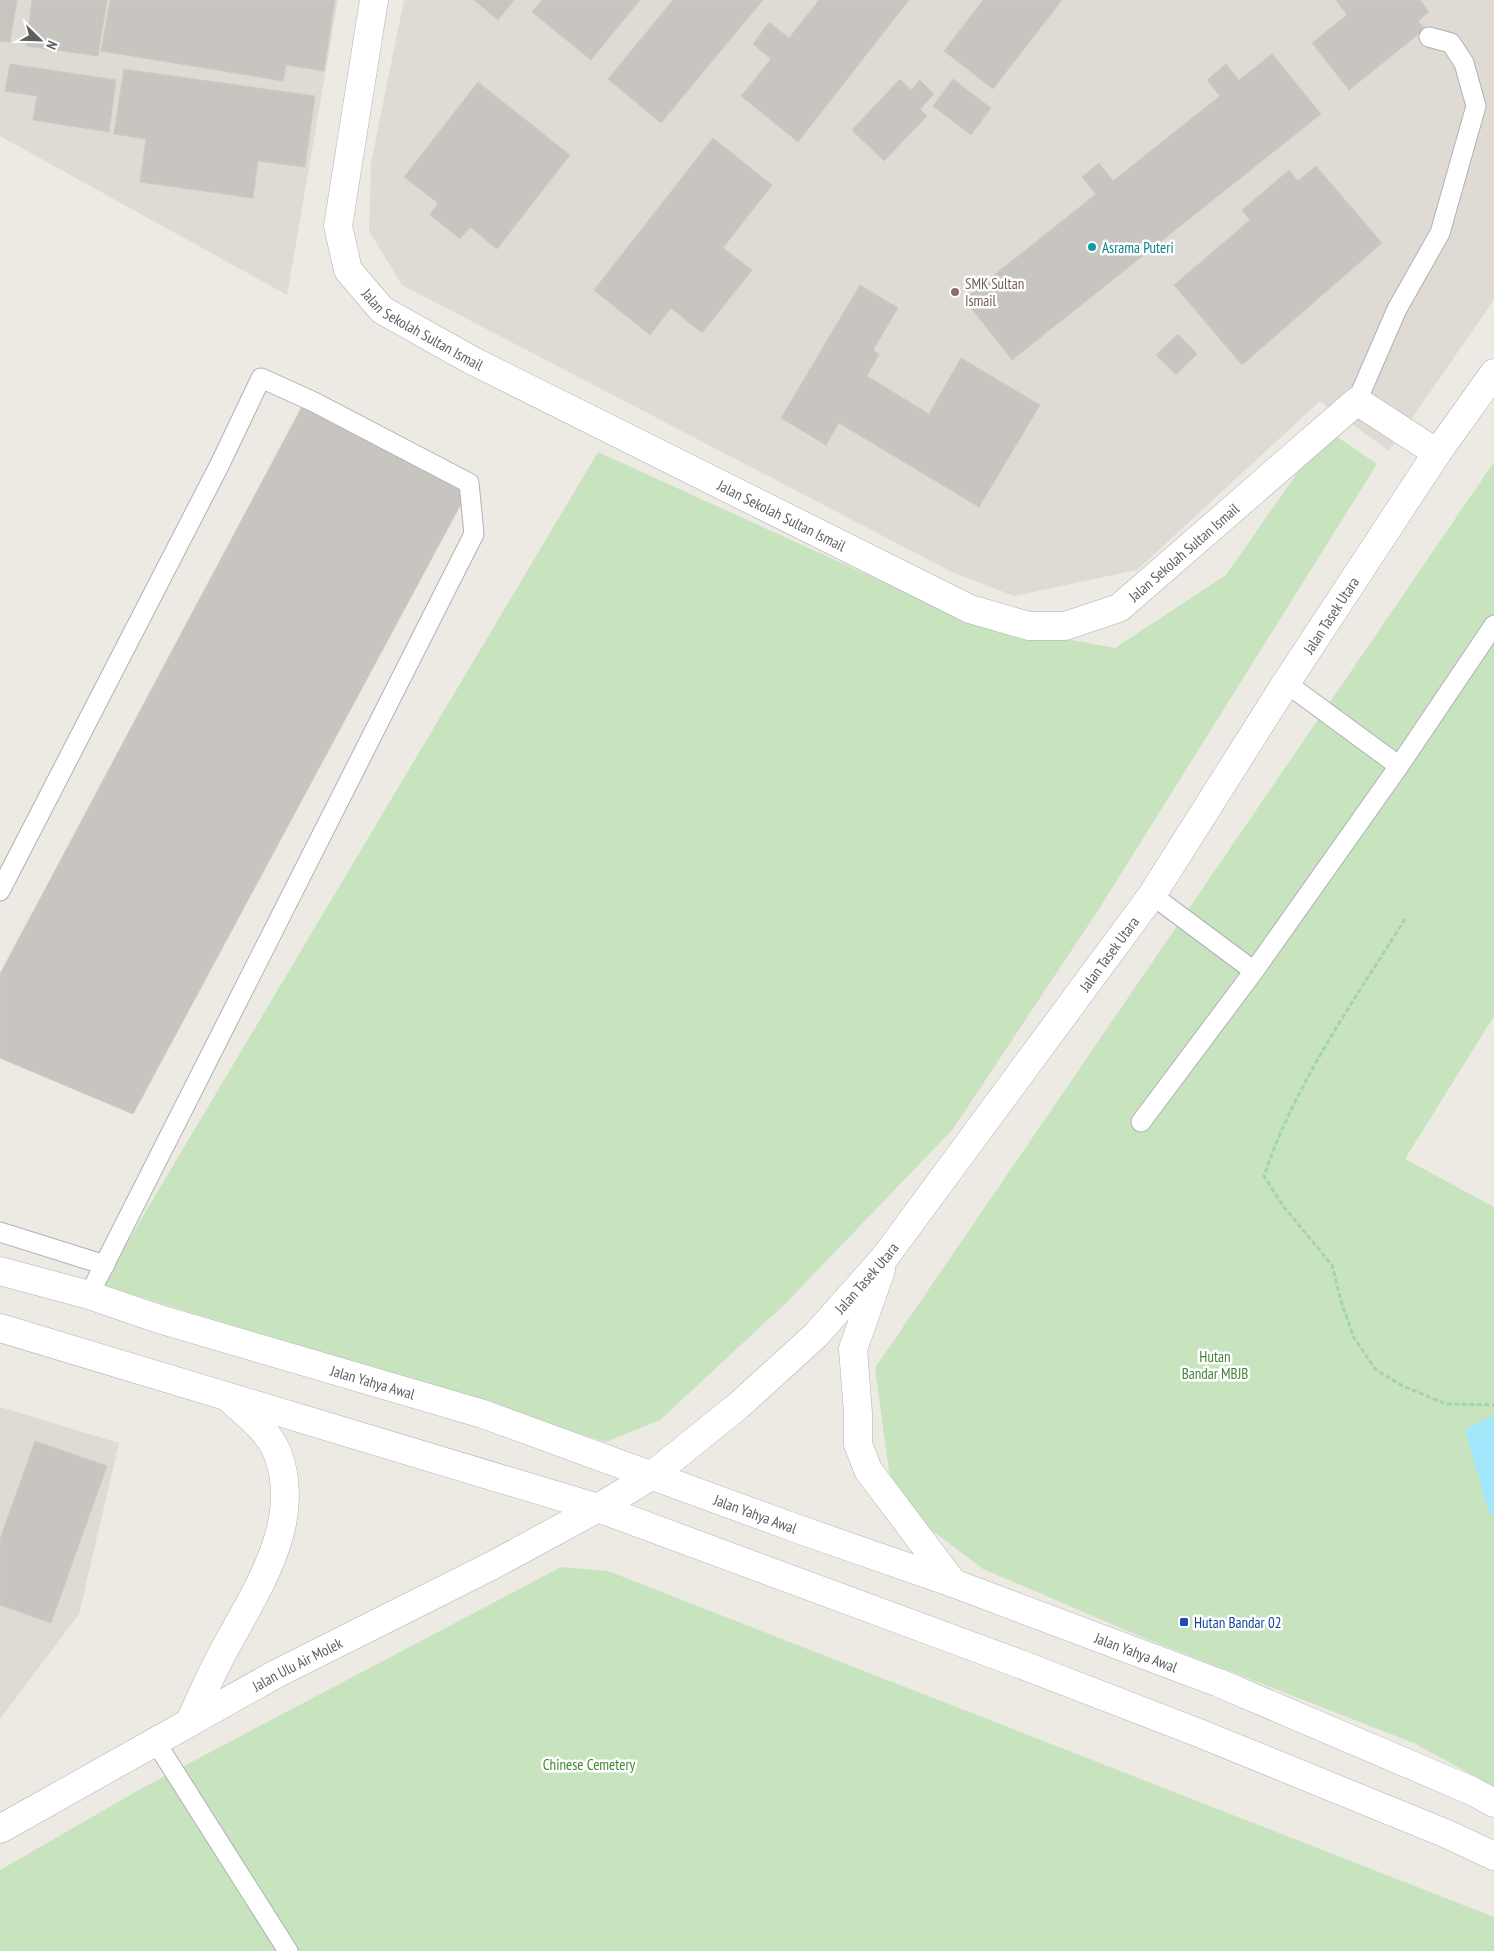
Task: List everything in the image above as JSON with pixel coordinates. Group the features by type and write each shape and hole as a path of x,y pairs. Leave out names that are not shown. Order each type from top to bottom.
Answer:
{"main road":[{"name":"Jalan Sekolah Sultan Ismail","path":"374,0 338,226 348,270 382,310 473,361 970,609 1029,626 1065,626 1119,608 1357,400"},
{"name":"Jalan Tasek Utara","path":"598,1508 651,1476 738,1406 816,1335 885,1257 1152,895 1286,683 1437,453 1494,373"},
{"path":"1357,400 1437,453"},
{"path":"885,1257 853,1350 858,1413 858,1444 868,1470 952,1583"},
{"name":"Jalan Yahya Awal","path":"0,1271 89,1295 168,1322 483,1414 952,1583 1219,1683 1472,1791 1494,1803"},
{"path":"0,1328 598,1508 1011,1661 1199,1733 1447,1834 1494,1856"},
{"path":"189,1723 220,1656 276,1550 283,1517 285,1479 276,1450 264,1431 224,1394"},
{"name":"Jalan Ulu Air Molek","path":"0,1829 276,1674 495,1564 598,1508"}],"lane":[{"path":"1357,400 1397,309 1440,233 1476,106 1464,63 1451,43 1430,37"},
{"path":"0,891 220,464 262,378 314,402 469,483 474,534 89,1295"},
{"path":"1141,1122 1254,970 1399,766 1494,625"},
{"path":"1286,683 1399,766"},
{"path":"1152,895 1254,970"},
{"path":"0,1232 105,1265"},
{"path":"155,1742 288,1951"}],"path":[{"path":"1405,919 1320,1058 1293,1107 1271,1154 1264,1176 1284,1207 1332,1265 1341,1301 1354,1338 1376,1370 1403,1386 1446,1404 1494,1405"}],"shaded area":[{"path":"0,0 338,0 287,295 0,136"},
{"name":"SMK Sultan Ismail","path":"404,0 1494,0 1494,300 1389,451 1320,401 1137,570 1014,596 952,572 402,285 369,231 371,163"},
{"path":"0,1407 119,1443 79,1614 0,1719"}],"green space":[{"path":"1327,430 1377,464 1099,909 953,1129 786,1303 660,1420 606,1442 102,1285 598,452 969,621 1115,648 1226,575"},
{"name":"Hutan Bandar MBJB","path":"1494,462 1494,1016 1405,1159 1494,1207 1494,1787 1414,1743 1149,1640 983,1569 893,1501 875,1368"},
{"name":"Chinese Cemetery","path":"561,1567 608,1571 1494,1917 1494,1951 0,1951 0,1870 146,1786"}],"water":[{"path":"1492,1416 1494,1417 1494,1516 1489,1513 1465,1430"}],"building":[{"path":"0,0 17,0 10,42 0,41"},
{"path":"32,0 107,0 98,56 26,46"},
{"path":"110,0 335,0 324,71 286,65 283,81 101,51"},
{"path":"474,0 514,0 498,20"},
{"path":"542,0 640,0 591,60 532,12"},
{"path":"673,0 763,0 661,123 608,79"},
{"path":"819,0 909,0 798,142 741,96 771,59 753,44 769,22 789,38"},
{"path":"983,0 1062,0 993,89 944,51"},
{"path":"1336,0 1420,0 1429,12 1418,21 1425,29 1349,90 1312,43 1347,15"},
{"name":"Asrama Puteri","path":"1272,54 1321,114 1012,360 964,299 1096,194 1082,177 1099,163 1113,181 1220,96 1207,80 1226,64 1239,80"},
{"path":"10,64 116,80 109,132 33,120 37,96 5,91"},
{"path":"124,69 315,96 305,167 258,161 253,198 140,182 146,139 114,134"},
{"path":"900,79 911,90 920,80 934,94 920,109 927,116 884,161 852,130"},
{"path":"953,79 991,108 971,135 933,106"},
{"path":"478,82 570,155 497,249 470,227 460,239 430,215 438,203 404,177"},
{"path":"713,138 772,185 723,248 752,270 702,333 671,308 650,335 594,290"},
{"path":"1316,166 1382,243 1242,365 1174,285 1250,220 1242,210 1289,170 1298,181"},
{"path":"860,285 898,308 873,350 879,354 867,376 929,414 961,358 1040,405 979,507 839,423 826,445 781,418"},
{"path":"1178,334 1197,354 1176,375 1156,355"},
{"path":"305,401 469,489 133,1114 0,1058 0,974"},
{"path":"35,1441 107,1466 51,1623 0,1605 0,1539"}],"place":[{"name":"Asrama Puteri","path":"1092,247"},
{"name":"SMK Sultan Ismail","path":"955,292"},
{"name":"Hutan Bandar 02","path":"1184,1622"}]}
